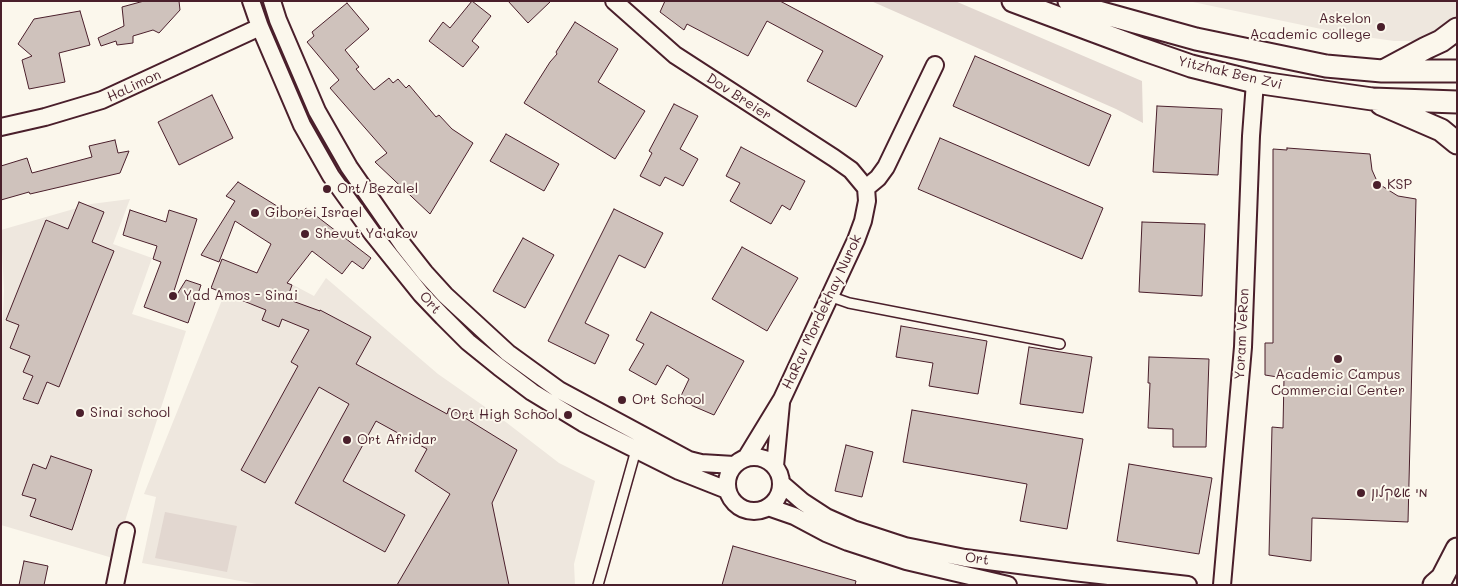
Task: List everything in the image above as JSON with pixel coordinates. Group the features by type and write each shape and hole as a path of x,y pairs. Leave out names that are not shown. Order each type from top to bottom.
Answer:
{"street":[{"name":"Ort","path":"251,1 260,28 302,125 331,176 372,233 421,294 468,342 532,392 583,423 636,450 679,471 727,490"},
{"name":"Ort","path":"272,1 278,20 317,111 349,167 398,238 445,295 508,353 559,390 689,460 701,463 740,462"},
{"name":"Dov Breier","path":"614,1 675,55 851,170 866,188"},
{"name":"Yitzhak Ben Zvi","path":"1013,1 1191,66 1255,82 1372,100 1457,102"},
{"name":"Yitzhak Ben Zvi","path":"1069,1 1095,11 1215,43 1326,66 1382,71 1457,71"},
{"name":"HaLimon","path":"1,127 45,117 102,100 260,28"},
{"path":"1382,71 1441,41 1457,30"},
{"path":"866,188 878,178 886,167 935,65"},
{"name":"Yoram VeRon","path":"1222,585 1243,347 1250,136 1255,82"},
{"path":"1372,100 1441,130 1457,143"},
{"name":"HaRav Mordekhay Nurok","path":"740,462 782,399 859,234 867,201 866,188"},
{"name":"HaRav Mordekhay Nurok","path":"775,466 782,399"},
{"path":"754,456 769,461 775,466 781,483 780,492 768,507 752,511 744,509 730,498 727,490 727,478 740,462 754,456"},
{"name":"Ort","path":"781,483 802,502 826,517 854,529 905,546 965,558 1188,585"},
{"name":"Ort","path":"768,507 794,516 848,542 906,561 974,581 1008,585"},
{"path":"115,585 126,531"},
{"path":"1434,585 1442,578 1457,549"},
{"path":"965,558 973,571 974,581"}],"lane":[{"path":"830,296 849,303 1060,344"},
{"path":"598,585 636,450"}],"shaded area":[{"path":"871,1 955,1 1142,81 1143,123 1116,109"},
{"name":"Askelon Academic college","path":"1188,1 1457,1 1457,15 1448,33 1429,41 1394,41 1345,34"},
{"name":"Sinai school","path":"130,199 113,244 152,258 132,314 186,331 122,531 116,559 1,525 1,359 4,291 1,230 91,204"},
{"name":"Ort Afridar","path":"265,270 314,296 326,278 438,374 498,416 559,463 595,481 574,564 575,585 262,585 142,563 156,497 144,494 224,295 252,305"},
{"path":"165,512 237,526 227,572 155,558"}],"building":[{"path":"144,1 179,1 180,10 159,33 153,30 133,36 133,43 117,45 116,41 101,46 98,38 124,26 122,7"},
{"path":"472,1 491,16 472,41 479,47 463,67 429,41 443,22 450,28"},
{"path":"508,1 551,1 528,23"},
{"path":"665,1 780,1 883,56 856,107 807,81 823,51 767,21 748,56 687,24 684,30 660,12"},
{"path":"347,3 369,29 345,50 359,67 356,69 374,90 389,78 393,83 398,79 406,88 409,85 436,117 439,115 452,129 473,143 430,214 375,162 387,153 330,88 339,80 307,42 314,36 312,32"},
{"path":"80,11 90,45 59,53 65,82 29,89 22,60 32,56 18,44 34,19"},
{"path":"575,22 618,49 598,82 645,111 615,159 524,103 557,54 556,52"},
{"path":"975,56 1111,115 1089,166 953,106"},
{"path":"212,95 233,138 179,165 158,122"},
{"path":"674,104 698,116 680,149 698,159 683,186 665,177 660,186 640,176 652,153 649,151"},
{"path":"1157,106 1222,109 1218,175 1153,172"},
{"path":"506,134 559,164 544,191 490,161"},
{"path":"940,138 1103,208 1082,259 918,189"},
{"path":"115,140 118,153 129,151 120,173 30,194 29,192 1,200 1,166 27,158 32,173 92,157 89,146"},
{"path":"741,147 805,181 790,210 782,205 771,224 730,201 740,183 726,176"},
{"name":"Academic Campus Commercial Center","path":"1287,148 1370,154 1372,170 1382,186 1398,196 1416,199 1408,522 1312,518 1311,561 1269,555 1272,427 1283,428 1284,378 1265,375 1265,343 1273,343 1273,149 1287,150"},
{"path":"238,182 298,219 306,208 371,258 363,269 352,261 342,274 312,251 287,283 292,285 287,299 320,310 371,337 356,364 447,414 449,408 517,450 492,503 509,585 397,585 450,494 415,471 427,449 376,421 343,481 405,515 385,552 295,503 349,404 319,387 265,483 241,470 298,366 291,362 309,330 282,319 279,327 262,320 266,310 211,288 222,259 257,273 271,244 235,221 219,262 201,255 235,201 226,196"},
{"path":"79,202 104,212 92,242 114,251 59,387 47,382 38,404 23,399 33,376 23,372 30,356 10,348 19,325 6,320 46,220 68,229"},
{"path":"614,209 663,233 645,268 619,255 585,323 609,335 595,364 548,341"},
{"path":"130,210 166,222 169,210 197,219 173,294 176,296 186,280 201,285 188,323 144,307 161,262 153,259 157,246 123,235"},
{"path":"1142,222 1205,224 1202,296 1139,292"},
{"path":"523,238 554,255 525,308 493,291"},
{"path":"742,247 798,278 767,331 712,299"},
{"path":"651,312 744,361 714,415 679,400 689,379 667,365 656,385 629,370 644,344 636,340"},
{"path":"901,326 987,341 978,394 929,386 933,363 896,357"},
{"path":"1029,347 1092,357 1083,413 1020,404"},
{"path":"1149,357 1209,359 1206,447 1173,447 1173,429 1148,428"},
{"path":"912,410 1083,439 1067,529 1020,521 1027,484 903,462"},
{"path":"846,445 873,452 862,497 835,491"},
{"path":"51,456 92,470 72,530 30,516 36,499 22,495 33,464 46,469"},
{"path":"1129,464 1212,478 1199,554 1117,541"},
{"path":"733,546 856,581 855,585 722,585"},
{"path":"24,561 48,566 44,585 19,585"}],"place":[{"name":"Askelon Academic college","path":"1381,27"},
{"name":"KSP","path":"1377,185"},
{"name":"Ort/Bezalel","path":"327,189"},
{"name":"Giborei Israel","path":"255,213"},
{"name":"Shevut Ya'akov","path":"305,234"},
{"name":"Yad Amos - Sinai","path":"173,296"},
{"name":"Academic Campus Commercial Center","path":"1338,359"},
{"name":"Ort School","path":"622,400"},
{"name":"Sinai school","path":"80,413"},
{"name":"Ort High School","path":"568,415"},
{"name":"Ort Afridar","path":"347,440"},
{"name":"מי אשקלון","path":"1361,493"}]}
